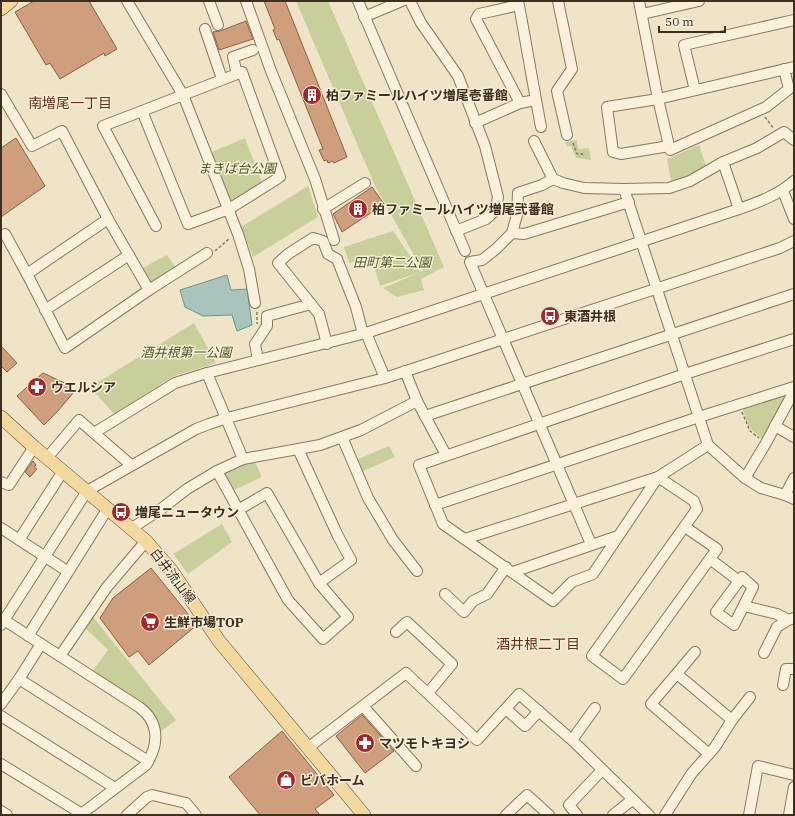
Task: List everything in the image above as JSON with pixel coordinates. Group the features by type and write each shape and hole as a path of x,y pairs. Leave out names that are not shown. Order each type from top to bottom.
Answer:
{"main road":[{"path":"1,9 11,1"},
{"name":"白井流山線","path":"1,417 34,447 146,541 171,570 219,641 309,747 361,814"}],"street":[{"path":"127,1 183,95 238,234 249,268 256,309"},
{"path":"209,1 218,25"},
{"path":"246,1 271,71 322,189 323,208 334,240"},
{"path":"358,1 465,251"},
{"path":"364,17 402,1"},
{"path":"410,1 421,23 458,76 485,146 498,197 496,210 486,219 456,231"},
{"path":"558,1 572,69 557,91 567,135"},
{"path":"639,1 658,99 670,150 766,107 789,89 789,68 658,99 606,107 613,152 621,154 669,146"},
{"path":"642,14 699,1"},
{"path":"520,103 476,19 479,14 519,5 541,127"},
{"path":"695,90 684,45 794,20"},
{"path":"205,29 222,79"},
{"path":"237,74 232,57 253,50"},
{"path":"142,111 188,224 229,209 280,177 242,72 103,126 156,226"},
{"path":"1,94 32,146 62,131 108,219 149,290"},
{"path":"475,123 520,103 536,100"},
{"path":"534,141 552,179 584,188 624,189 669,188 690,181 723,162 757,148 784,132 794,140"},
{"path":"723,162 739,209"},
{"path":"552,179 542,185 518,192 517,215 512,233 482,260 470,262 591,544"},
{"path":"94,432 175,383 207,373 365,334 763,201 783,191 794,181"},
{"path":"323,208 365,183"},
{"path":"624,189 708,445 745,478 761,488 789,497 794,478"},
{"path":"783,191 794,220"},
{"path":"512,233 524,234 628,202"},
{"path":"27,274 108,219"},
{"path":"5,234 65,348 149,290 207,253"},
{"path":"327,344 319,314 278,263 288,254 313,238 323,241 328,254 337,259 365,334 385,378"},
{"path":"1,764 81,814 142,768 153,754 156,740 155,727 145,711 28,636 2,622 86,491 131,465 209,424 405,372 780,248 794,241"},
{"path":"45,310 129,255"},
{"path":"425,416 794,294"},
{"path":"258,360 255,344 267,326 267,316 311,304"},
{"path":"658,477 592,574 572,582 553,601 443,524 419,465 685,374 794,339"},
{"path":"405,372 417,401 446,455"},
{"path":"207,373 243,459"},
{"path":"435,505 794,387"},
{"path":"745,478 794,391"},
{"path":"132,528 160,510 187,489 217,471 243,459 320,445 378,422 417,401"},
{"path":"47,458 79,420 131,465"},
{"path":"775,426 794,437"},
{"path":"342,437 368,498 393,540 417,570"},
{"path":"465,539 658,477 708,445"},
{"path":"1,482 9,485 34,447"},
{"path":"298,449 338,536 351,560 319,583"},
{"path":"18,540 63,471"},
{"path":"217,471 238,510 288,600 323,639 348,618 319,583 267,492 238,510"},
{"path":"658,477 694,501 697,509 592,656 623,679 717,549 685,527"},
{"path":"28,636 67,571 108,508"},
{"path":"2,532 18,540 67,571"},
{"path":"445,594 464,612 473,601 487,594 509,570 618,536"},
{"path":"60,656 107,586 146,541"},
{"path":"710,559 739,581"},
{"path":"742,577 753,587 734,625 716,612 739,581 742,577"},
{"path":"744,606 791,619"},
{"path":"764,653 777,627 791,619"},
{"path":"396,632 407,622 452,664 428,693"},
{"path":"1,704 19,679 40,644"},
{"path":"695,652 651,704 709,754"},
{"path":"783,686 786,669 794,669"},
{"path":"309,747 406,673 477,740 519,694 572,740 648,815"},
{"path":"677,674 732,720"},
{"path":"19,679 148,761"},
{"path":"665,815 692,773 715,747 732,720 750,697"},
{"path":"363,706 416,766"},
{"path":"572,740 594,708"},
{"path":"506,709 525,726 539,711"},
{"path":"1,716 115,788"},
{"path":"749,815 758,766 794,775"},
{"path":"577,815 569,805 602,770"},
{"path":"789,815 794,787"},
{"path":"127,815 147,797 152,795 186,803 196,815"},
{"path":"506,815 527,795 549,815"},
{"path":"614,815 632,800"},
{"path":"1,811 7,815"}],"path":[{"path":"567,135 577,154 585,154"},
{"path":"207,253 211,255 229,238 238,234"},
{"path":"739,404 746,425 750,431 766,443"}],"green space":[{"path":"296,1 328,1 444,267 421,279 424,290 397,297 383,288 423,271 375,186"},
{"name":"まきば台公園","path":"245,138 262,183 234,201 230,200 212,152"},
{"path":"577,140 578,149 589,148 591,160 576,158 571,146 567,147 565,142"},
{"path":"699,145 706,165 688,177 671,181 667,159"},
{"path":"308,186 318,217 253,257 241,227"},
{"name":"田町第二公園","path":"393,231 421,272 380,286 371,257 349,263 344,247"},
{"path":"167,255 176,268 153,283 149,282 141,269"},
{"name":"酒井根第一公園","path":"194,323 216,363 174,376 114,414 90,387"},
{"path":"787,391 789,394 764,440 749,426 742,406"},
{"path":"389,446 395,457 361,472 356,460"},
{"path":"255,462 262,477 232,491 225,478 226,473"},
{"path":"222,524 232,542 188,574 173,554"},
{"path":"93,617 176,720 159,733 158,726 92,672 108,650 84,627 88,620 91,620"}],"water":[{"path":"227,275 231,290 247,289 252,325 237,331 232,315 203,316 185,307 180,290"}],"building":[{"path":"34,1 89,1 117,49 105,56 104,53 60,79 50,63 46,65 15,12"},
{"name":"柏ファミールハイツ増尾壱番館","path":"264,1 285,1 347,157 334,163 333,161 328,163 327,160 324,161 319,150 323,149 279,39 277,40 273,30 275,29"},
{"path":"246,21 253,39 219,50 213,32 220,31"},
{"path":"16,138 45,186 1,217 1,148"},
{"name":"柏ファミールハイツ増尾弐番館","path":"372,187 384,204 342,232 333,214"},
{"path":"1,346 17,363 7,372 1,366"},
{"path":"43,373 67,384 74,392 44,425 17,396"},
{"path":"33,461 36,465 34,467 37,469 30,477 25,472"},
{"path":"151,568 197,625 149,665 138,651 129,657 100,618 113,598"},
{"name":"マツモトキヨシ","path":"362,715 394,751 365,773 336,736"},
{"path":"282,731 334,795 315,809 320,815 260,815 229,777"}],"place":[{"name":"柏ファミールハイツ増尾壱番館","path":"312,95"},
{"name":"柏ファミールハイツ増尾弐番館","path":"358,209"},
{"name":"東酒井根","path":"550,316"},
{"name":"ウエルシア","path":"37,387"},
{"name":"増尾ニュータウン","path":"121,512"},
{"name":"生鮮市場TOP","path":"150,622"},
{"name":"マツモトキヨシ","path":"365,743"},
{"name":"ビバホーム","path":"286,780"}],"district":[{"name":"南増尾一丁目","path":"70,103"},
{"name":"酒井根二丁目","path":"538,644"}]}
